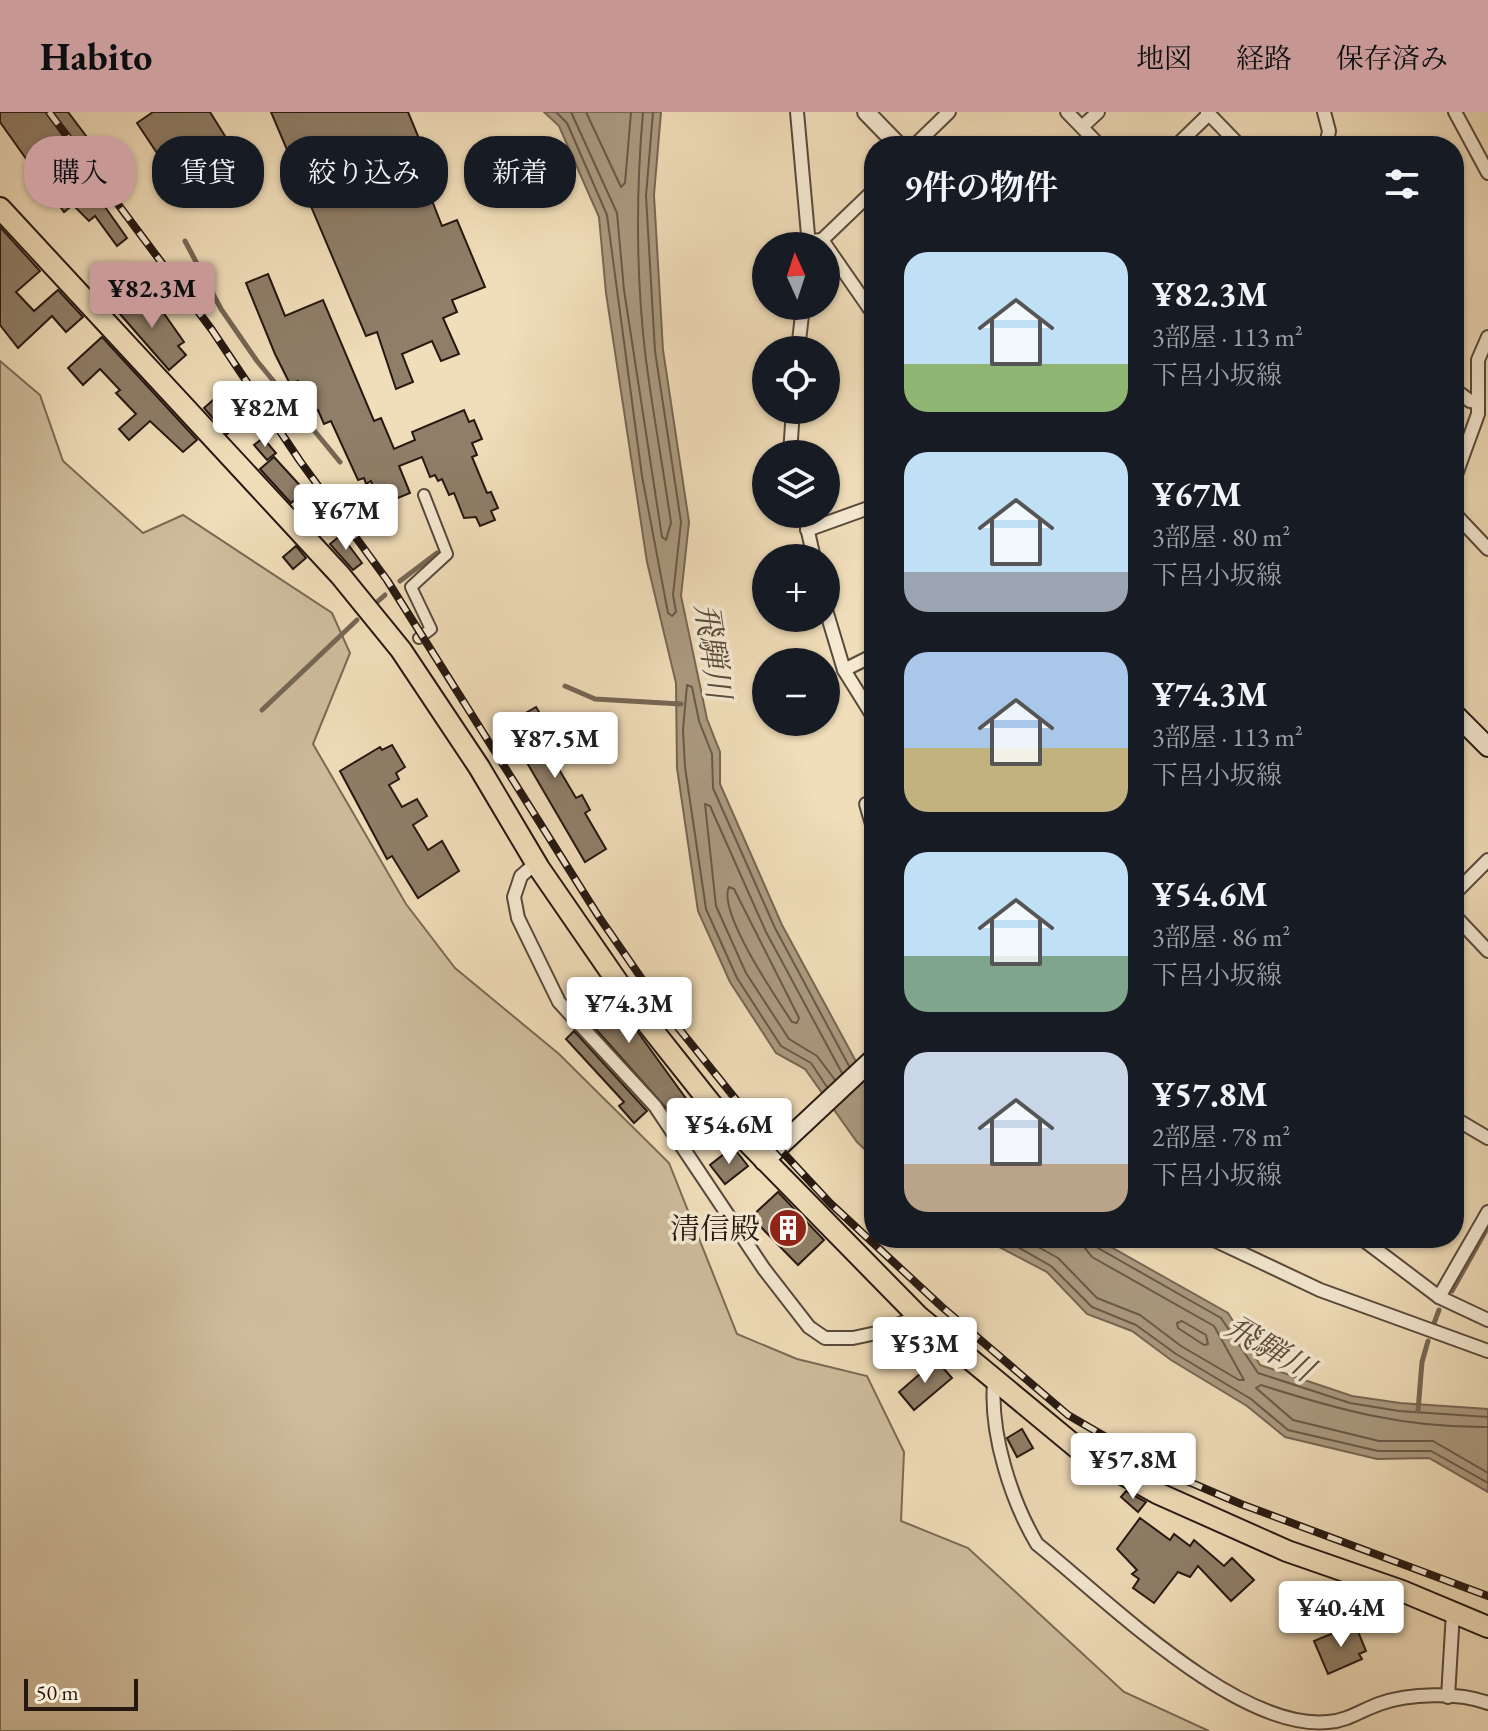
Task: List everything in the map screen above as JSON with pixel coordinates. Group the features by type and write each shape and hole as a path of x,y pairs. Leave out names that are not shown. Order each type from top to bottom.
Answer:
{"main road":[{"path":"0,208 340,575 377,620 479,767 536,863 639,1013 716,1110 918,1316 994,1383 1081,1451 1157,1493 1287,1551 1488,1627"},
{"path":"1464,723 1488,747"},
{"path":"764,1161 864,1067"}],"street":[{"path":"797,112 812,232"},
{"path":"866,112 889,136"},
{"path":"924,136 949,112"},
{"path":"1067,112 1088,136"},
{"path":"1082,127 1098,112"},
{"path":"1324,112 1328,136"},
{"path":"1455,112 1488,173"},
{"path":"1186,136 1208,113 1230,136"},
{"path":"825,232 864,199"},
{"path":"840,274 864,303"},
{"path":"1464,458 1478,402 1478,360 1488,337"},
{"path":"1464,396 1478,402"},
{"path":"419,638 431,629 411,587 447,554 424,495"},
{"path":"810,544 807,530 864,510"},
{"path":"1464,524 1488,549"},
{"path":"833,632 844,670 864,702"},
{"path":"844,670 864,660"},
{"path":"1464,884 1488,860"},
{"path":"536,863 521,876 514,897 518,918 559,1002 655,1106 764,1269 809,1327 825,1338 853,1338 881,1332 918,1316"},
{"path":"1464,926 1488,951"},
{"path":"1464,1124 1488,1138"},
{"path":"1439,1297 1488,1212"},
{"path":"1231,1248 1320,1290 1488,1351"},
{"path":"1374,1248 1439,1297 1488,1320"},
{"path":"994,1383 1002,1450 1024,1523 1037,1544 1198,1674 1263,1709 1304,1722 1329,1722 1396,1700 1448,1697 1488,1703"},
{"path":"1448,1697 1453,1612"}],"shaded area":[{"path":"0,361 40,395 63,461 143,533 183,515 332,613 350,653 313,744 406,904 455,968 559,1054 669,1163 737,1334 797,1359 867,1376 904,1452 901,1521 968,1548 1124,1692 1209,1731 0,1731"}],"water":[{"path":"544,112 661,112 654,195 663,350 689,522 681,596 707,719 720,752 720,784 782,925 859,1067 864,1070 864,1149 805,1069 776,1053 730,982 698,911 677,768 676,683 647,562 606,293 599,217 576,165 576,136 563,136 559,126"},
{"path":"1001,1248 1113,1248 1228,1313 1260,1365 1352,1396 1400,1403 1488,1409 1488,1492 1429,1458 1377,1459 1285,1437 1247,1406 1171,1360 1132,1331 1087,1314 1047,1272"}],"building":[{"path":"0,112 68,112 86,136 24,136 24,156 0,122"},
{"path":"153,112 210,112 225,136 152,136 152,146 137,123"},
{"path":"271,112 408,112 418,136 281,136"},
{"path":"76,208 106,208 127,238 117,246 95,216 89,221"},
{"path":"312,208 435,208 442,226 457,220 485,287 452,300 457,312 443,318 459,354 441,361 432,341 402,354 413,382 396,389 377,332 366,336"},
{"path":"0,227 40,271 16,292 34,311 58,290 83,317 66,332 52,316 18,348 0,325"},
{"path":"268,274 285,316 323,300 374,421 381,418 394,449 415,440 412,432 464,410 469,422 474,420 482,439 472,443 477,455 472,457 487,493 491,492 498,508 491,511 495,520 480,526 476,517 464,518 454,493 449,495 442,479 438,481 435,475 430,477 422,457 399,466 410,493 381,505 371,481 366,484 364,478 358,480 331,421 324,424 318,410 313,412 298,381 290,384 275,354 246,283"},
{"path":"130,291 151,315 160,308 184,342 178,346 186,355 169,370 113,306"},
{"path":"102,337 197,440 183,452 150,421 129,440 119,429 136,414 116,393 120,390 100,369 83,385 68,368"},
{"path":"221,393 244,419 227,434 204,408"},
{"path":"263,438 276,453 267,460 254,445"},
{"path":"274,457 305,491 291,503 260,469"},
{"path":"341,535 362,563 353,570 330,544"},
{"path":"296,546 306,558 293,569 283,557"},
{"path":"536,707 568,760 557,766 576,798 582,795 590,810 585,813 606,849 585,862 505,725"},
{"path":"392,745 405,767 396,773 399,779 389,785 402,807 417,799 427,816 413,825 428,850 442,841 459,871 418,898 392,856 387,859 340,771 380,747 382,750"},
{"path":"600,980 690,1104 673,1116 570,1000"},
{"path":"574,1031 647,1111 634,1123 619,1106 624,1102 566,1039"},
{"path":"733,1147 748,1166 725,1184 710,1165"},
{"name":"清信殿","path":"778,1192 824,1240 798,1265 751,1217"},
{"path":"936,1360 952,1378 914,1410 899,1392"},
{"path":"1022,1429 1033,1448 1017,1457 1007,1438"},
{"path":"1126,1491 1146,1502 1138,1512 1121,1497"},
{"path":"1140,1518 1170,1540 1174,1534 1190,1546 1194,1540 1224,1566 1232,1558 1254,1580 1231,1601 1198,1566 1190,1577 1178,1572 1154,1603 1133,1588 1139,1579 1132,1574 1137,1570 1117,1549"},
{"path":"1355,1624 1366,1651 1359,1654 1362,1659 1328,1674 1314,1641"}],"waterway":[{"path":"185,241 221,309 257,361 340,462"},
{"path":"400,581 437,553"},
{"path":"376,603 385,595"},
{"path":"262,710 357,620"},
{"path":"565,686 595,699 681,704"},
{"path":"1452,1291 1488,1227"},
{"path":"1433,1326 1439,1310"},
{"path":"1418,1411 1422,1362 1428,1341"}],"railway":[{"path":"49,112 212,330 300,461 387,580 599,917 660,1005 750,1117 830,1203 864,1235"},
{"path":"878,1248 1068,1415 1168,1473 1241,1504 1488,1596"}],"place":[{"name":"清信殿","path":"788,1228"}],"water label":[{"name":"飛騨川","path":"713,651"},
{"name":"飛騨川","path":"1270,1348"}]}
